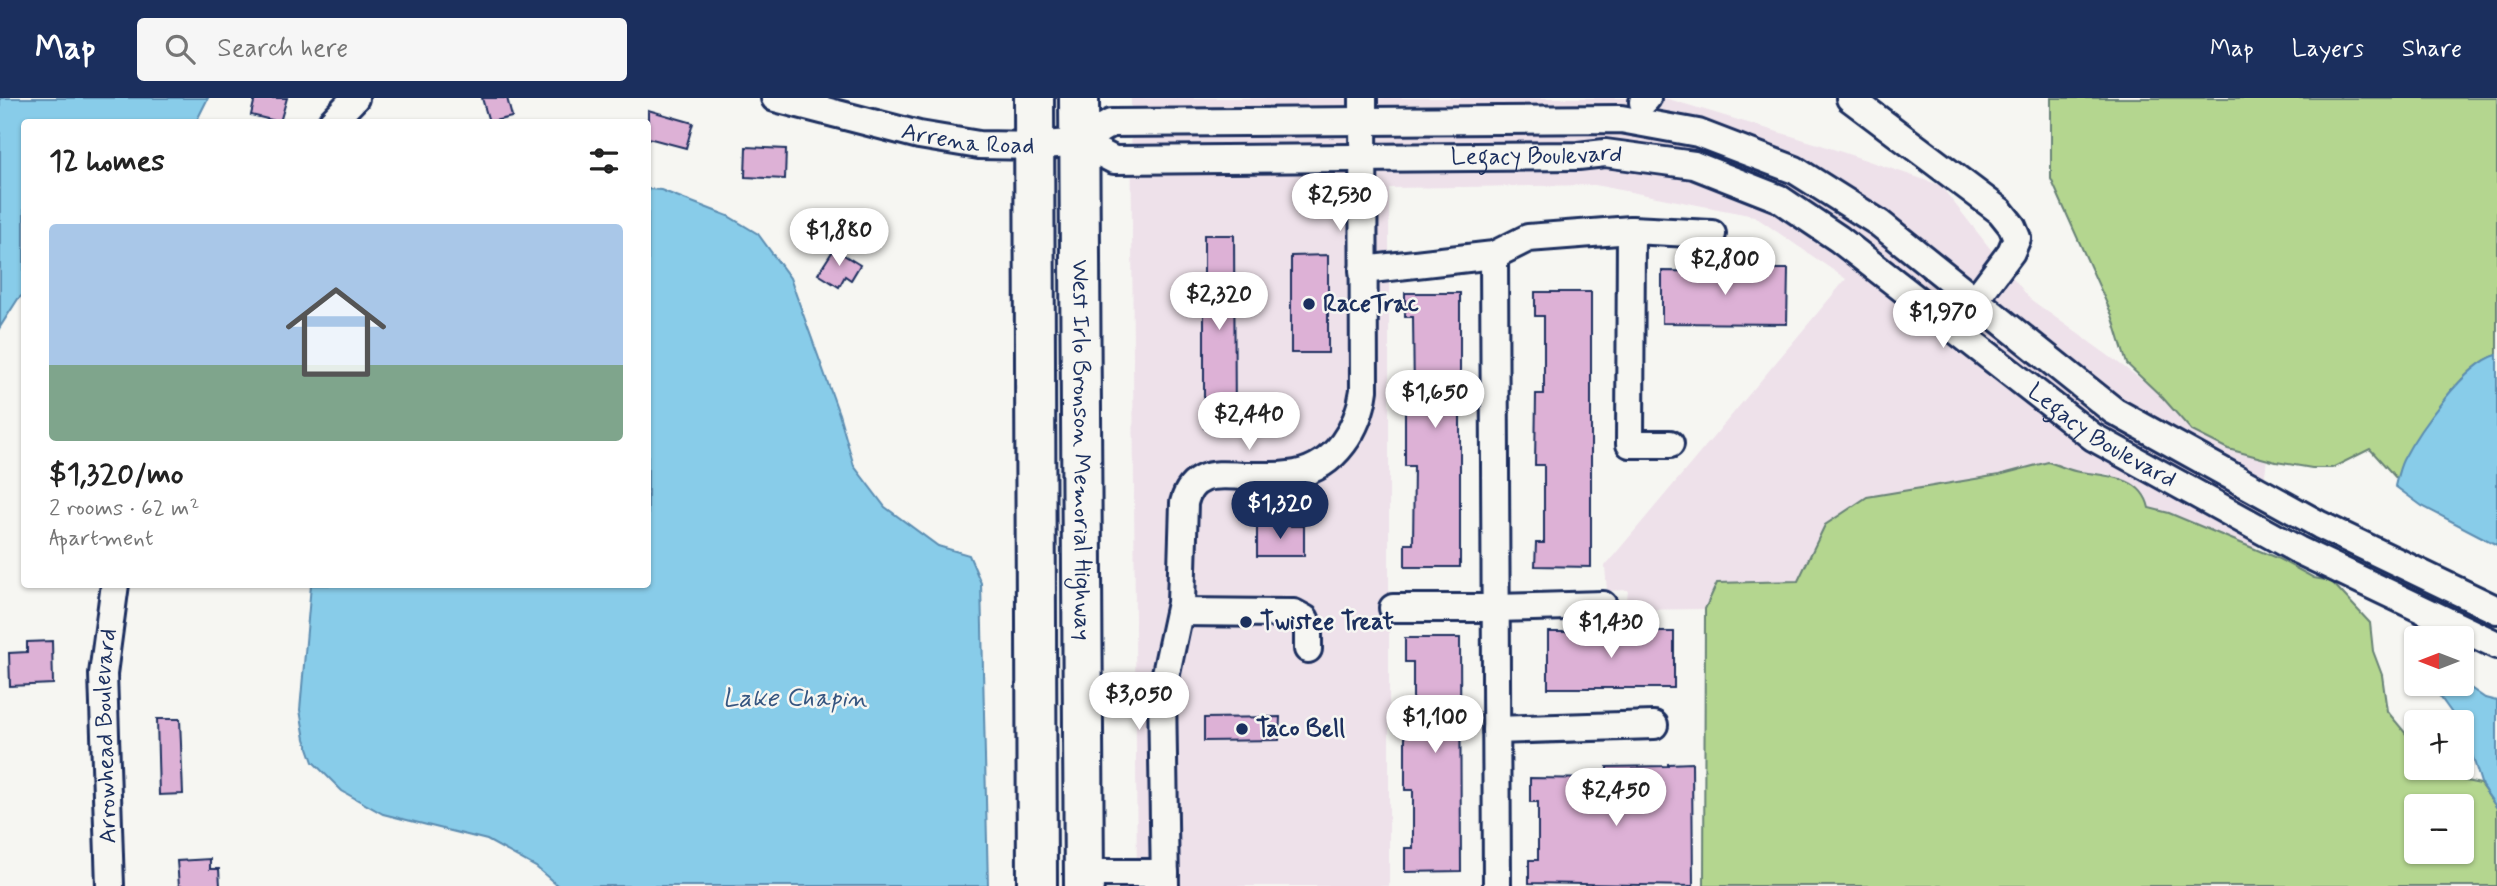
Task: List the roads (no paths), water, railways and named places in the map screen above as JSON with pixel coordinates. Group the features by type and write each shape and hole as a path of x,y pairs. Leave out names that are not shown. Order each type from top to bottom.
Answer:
{"highway":[{"name":"West Irlo Bronson Memorial Highway","path":"1034,98 1037,886"},
{"name":"West Irlo Bronson Memorial Highway","path":"1079,98 1084,879"},
{"path":"1037,806 1084,879"}],"street":[{"path":"335,119 355,98"},
{"name":"Arrena Road","path":"775,98 919,135 979,145 1034,146 1079,142"},
{"path":"1850,98 2000,211 2012,226 2017,238 2011,253 1975,300"},
{"path":"1637,157 1643,105"},
{"name":"Legacy Boulevard","path":"1079,142 1111,122 1362,109 1621,119 1643,105 1698,133 1795,170 1879,223 2114,411 2320,525 2497,610"},
{"path":"1084,879 1165,879 1162,692 1180,612 1182,514 1187,492 1194,485 1212,476 1282,475 1306,471 1329,458 1349,436 1362,406 1362,109"},
{"name":"Legacy Boulevard","path":"1079,142 1114,160 1578,156 1605,153 1694,165 1778,198 1839,239 2093,438 2298,550 2497,645"},
{"path":"1363,270 1494,255 1528,238 1630,230 1712,234"},
{"path":"1630,230 1630,444 1670,444"},
{"path":"1494,255 1497,886"},
{"name":"Arrowhead Boulevard","path":"110,886 103,674 114,588"},
{"path":"1393,608 1603,605"},
{"path":"1180,612 1294,613 1305,619 1308,626 1308,649"},
{"path":"1496,730 1654,725"}],"water":[{"path":"0,98 208,98 198,119 21,119 21,296 0,327"},
{"name":"Lake Chapin","path":"651,189 661,190 728,216 758,234 790,278 839,414 854,466 885,507 938,546 969,555 981,583 988,886 558,886 536,867 487,840 383,814 342,791 313,762 305,739 300,710 311,588 651,588"},
{"path":"2497,355 2497,545 2422,506 2395,486 2410,447 2431,416 2471,371"},
{"path":"2474,690 2485,698 2497,701 2497,808 2482,786 2474,761 2474,710 2450,710 2440,696 2474,696"}],"place":[{"name":"RaceTrac","path":"1309,304"},
{"name":"Twistee Treat","path":"1246,622"},
{"name":"Taco Bell","path":"1242,729"}]}
